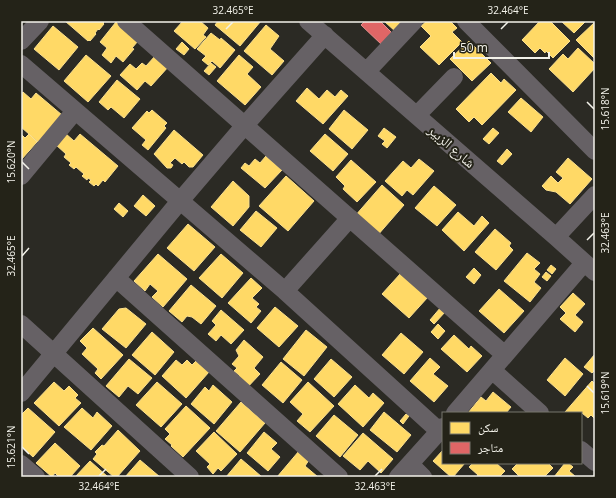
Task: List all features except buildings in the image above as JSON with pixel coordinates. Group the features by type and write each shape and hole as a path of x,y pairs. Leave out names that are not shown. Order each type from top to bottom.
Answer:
{"street":[{"path":"21,41 40,21"},
{"path":"126,21 506,355"},
{"name":"شارع الزبير","path":"308,21 367,71 590,268"},
{"path":"367,71 414,21"},
{"path":"466,21 593,144"},
{"path":"21,393 180,201 325,35"},
{"path":"24,72 75,111 285,291 441,429 404,471 423,477"},
{"path":"417,115 454,77"},
{"path":"21,176 75,111"},
{"path":"556,237 595,196"},
{"path":"285,291 350,218"},
{"path":"456,412 492,370 590,268"},
{"path":"116,278 339,477"},
{"path":"21,324 190,477"},
{"path":"492,370 539,412"},
{"path":"582,451 595,462"},
{"path":"21,464 36,477"}]}
